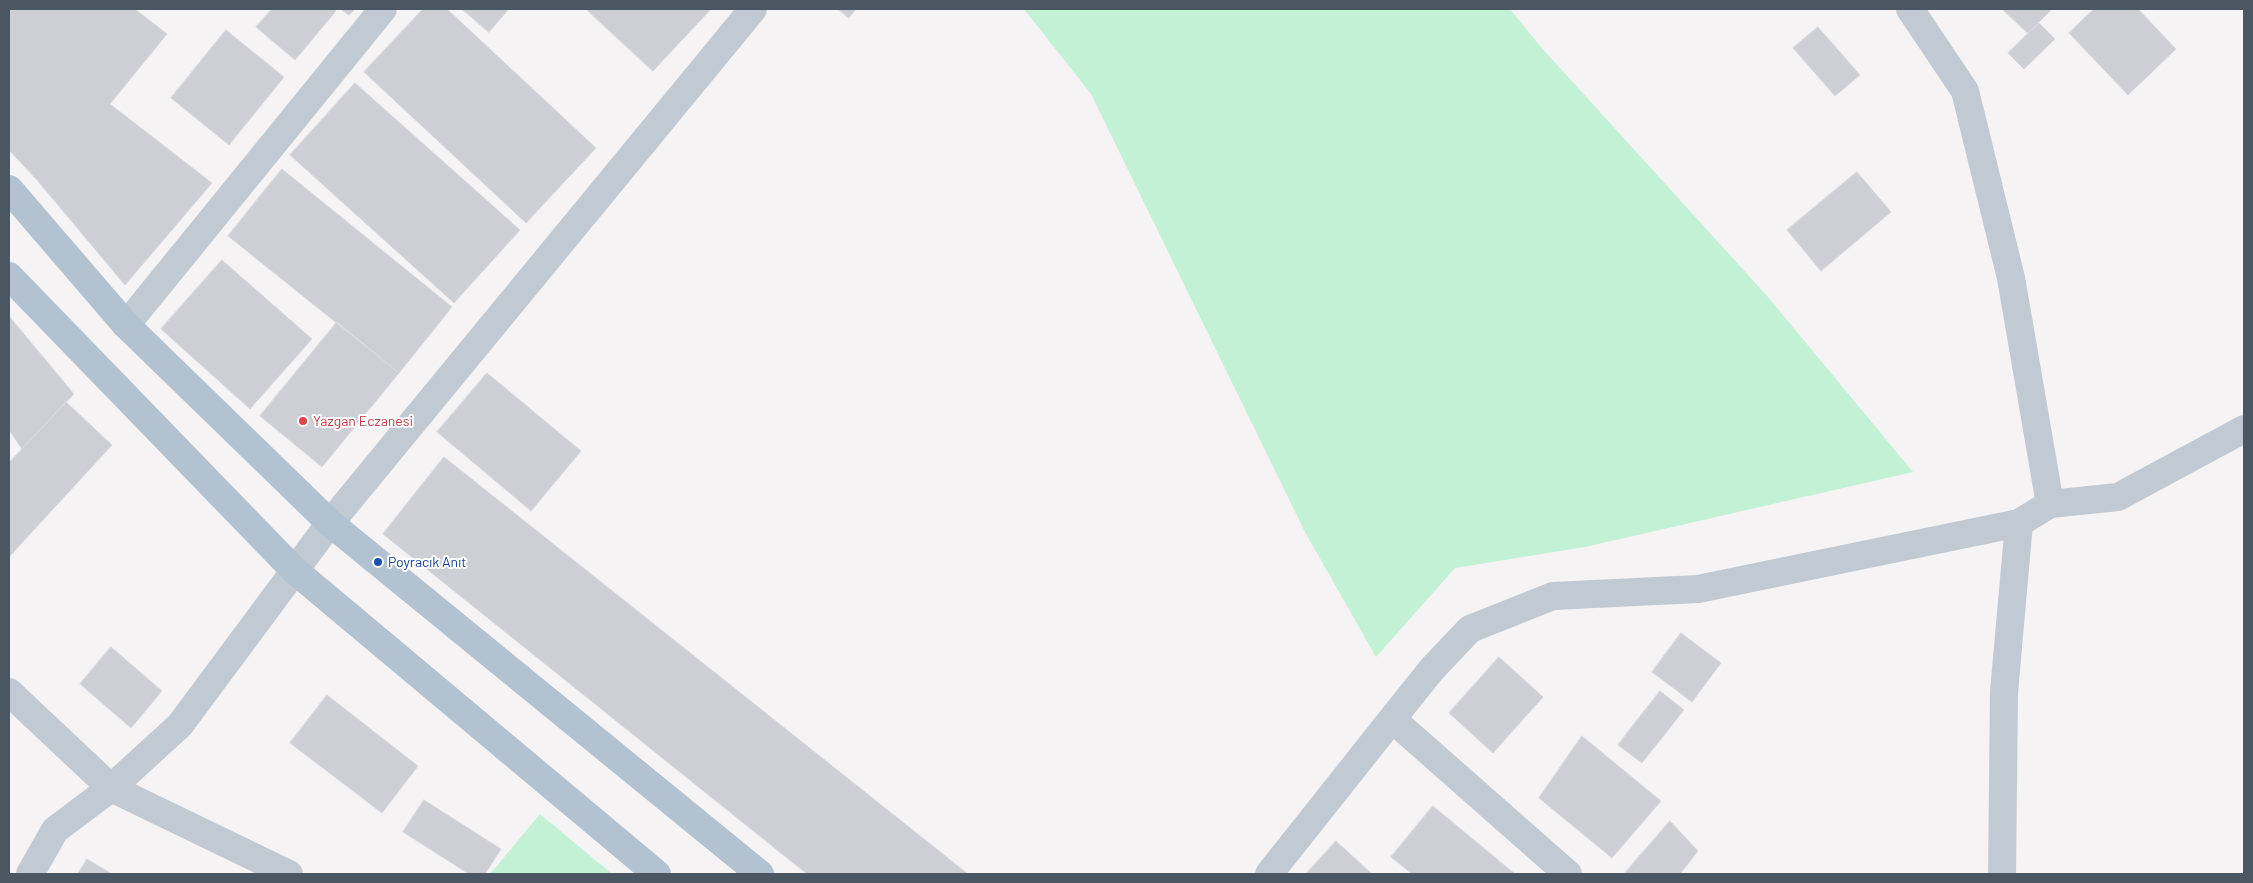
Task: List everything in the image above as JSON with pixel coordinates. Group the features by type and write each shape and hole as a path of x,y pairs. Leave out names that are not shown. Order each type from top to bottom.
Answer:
{"main road":[{"path":"9,189 126,325 330,522 760,874"},
{"path":"9,276 294,570 658,874"}],"street":[{"path":"126,325 383,9"},
{"path":"30,874 55,830 111,788 180,725 330,522 753,9"},
{"path":"1910,9 1965,91 2011,278 2050,504"},
{"path":"1269,874 1432,669 1470,629 1553,596 1698,588 2019,523 2050,504 2118,497 2244,429"},
{"path":"2002,874 2004,692 2019,523"},
{"path":"9,692 111,788 289,874"},
{"path":"1392,719 1568,874"}],"green space":[{"path":"1024,9 1510,9 1540,46 1768,297 1913,472 1585,547 1455,568 1376,657 1305,532 1091,94"},
{"path":"540,814 612,874 490,874"}],"building":[{"path":"9,9 135,9 167,34 110,104 212,183 125,285 37,180 9,150"},
{"path":"272,9 333,9 336,11 295,60 256,27"},
{"path":"341,9 355,9 349,15"},
{"path":"423,9 447,9 596,148 526,223 364,72"},
{"path":"462,9 509,9 489,32"},
{"path":"586,9 711,9 653,71"},
{"path":"838,9 856,9 849,18"},
{"path":"2002,9 2052,9 2028,33"},
{"path":"2094,9 2138,9 2176,49 2128,95 2069,33"},
{"path":"2039,23 2055,39 2024,69 2008,53"},
{"path":"1818,27 1860,75 1835,96 1793,48"},
{"path":"226,30 284,77 229,145 171,98"},
{"path":"355,83 520,230 454,303 290,155"},
{"path":"282,169 452,307 399,373 228,236"},
{"path":"1857,172 1891,212 1821,271 1787,230"},
{"path":"222,260 312,339 250,409 161,329"},
{"path":"9,316 74,394 22,449 9,430"},
{"path":"337,322 399,373 322,467 260,416"},
{"path":"487,373 581,451 531,511 437,432"},
{"path":"66,402 112,445 9,557 9,463"},
{"path":"444,457 968,874 807,874 383,534"},
{"path":"1681,633 1721,663 1692,702 1652,672"},
{"path":"111,647 162,691 131,728 80,684"},
{"path":"1499,657 1543,697 1493,753 1449,713"},
{"path":"1660,691 1684,710 1642,763 1618,745"},
{"path":"327,695 418,766 382,813 290,743"},
{"path":"1582,736 1661,801 1612,858 1539,798"},
{"path":"424,800 501,849 485,874 469,874 403,832"},
{"path":"1433,806 1515,874 1412,874 1391,857"},
{"path":"1670,821 1698,851 1680,874 1626,874 1625,873"},
{"path":"1336,841 1372,874 1306,874"},
{"path":"87,859 112,874 78,874"}],"place":[{"name":"Yazgan Eczanesi","path":"303,421"},
{"name":"Poyracık Anıt","path":"378,562"}]}
